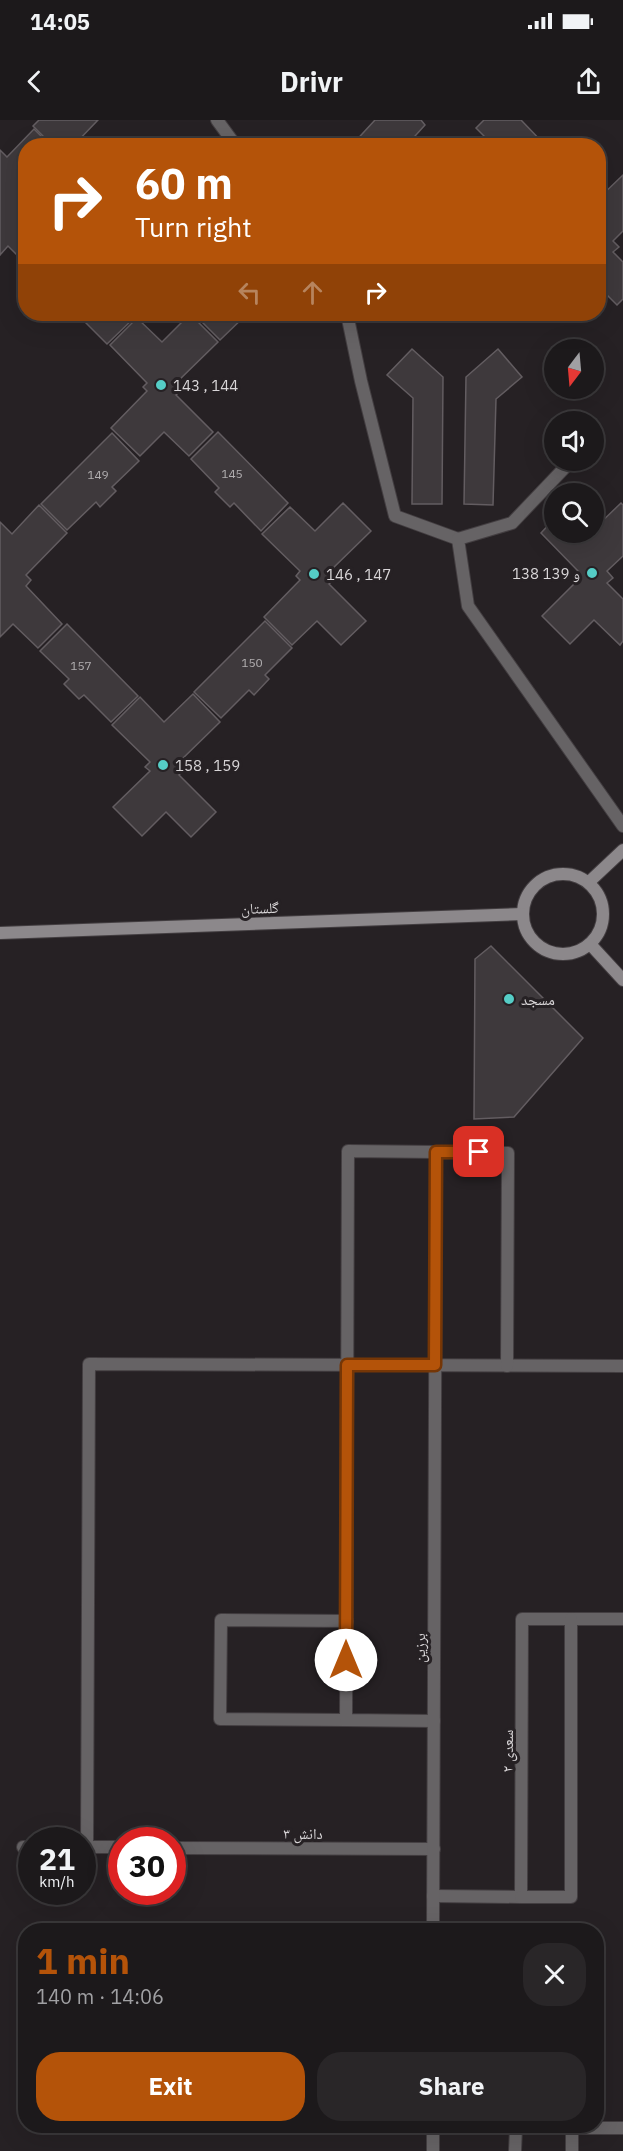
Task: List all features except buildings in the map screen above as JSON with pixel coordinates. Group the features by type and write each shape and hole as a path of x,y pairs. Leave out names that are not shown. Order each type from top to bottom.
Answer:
{"street":[{"path":"217,120 230,138"},
{"path":"348,321 395,516 458,539 512,523 562,471"},
{"path":"458,539 468,606 623,826"},
{"path":"589,882 623,850"},
{"path":"568,873 589,882 602,902 603,925 590,944 570,954 547,951 529,936 522,914 528,892 546,877 568,873"},
{"name":"گلستان","path":"0,933 522,914"},
{"path":"590,944 623,980"},
{"path":"346,1720 348,1151 508,1152 507,1365"},
{"name":"برزین","path":"433,1923 436,1152"},
{"path":"85,1827 89,1364 623,1366"},
{"name":"سعدی ۲","path":"521,1897 522,1619 623,1619"},
{"path":"433,1896 571,1897 571,1619"},
{"path":"346,1621 221,1620 220,1719 434,1721"},
{"name":"دانش ۳","path":"186,1848 434,1849"},
{"path":"604,2128 623,2128"},
{"path":"433,2133 433,2151"},
{"path":"515,2151 516,2133"},
{"path":"572,2133 572,2151"}],"place":[{"name":"143 , 144","path":"161,385"},
{"name":"138 و 139","path":"592,573"},
{"name":"146 , 147","path":"314,574"},
{"name":"158 , 159","path":"163,765"},
{"name":"مسجد","path":"509,999"}],"route":[{"path":"346,1660 347,1365 435,1365 436,1152 479,1152"}]}
